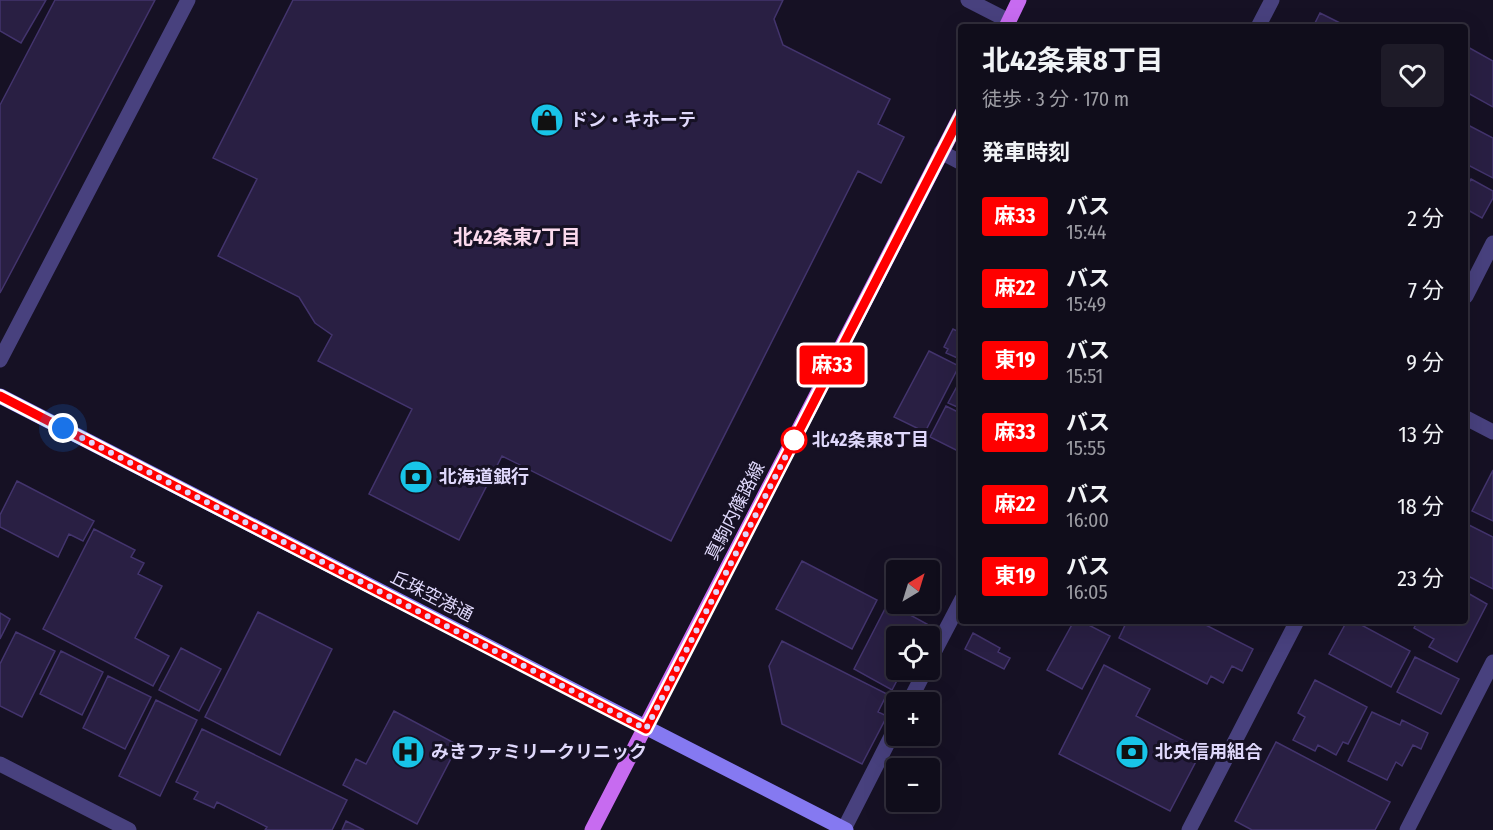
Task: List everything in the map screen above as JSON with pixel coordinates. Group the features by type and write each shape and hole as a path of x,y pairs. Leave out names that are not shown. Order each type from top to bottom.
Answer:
{"main road":[{"path":"1007,24 1019,0"},
{"name":"真駒内篠路線","path":"591,830 646,729 958,120"},
{"name":"丘珠空港通","path":"0,396 845,829"}],"street":[{"path":"0,360 188,0"},
{"path":"968,0 1007,24"},
{"path":"1260,24 1272,0"},
{"path":"941,152 958,161"},
{"path":"1468,292 1493,243"},
{"path":"1468,419 1493,432"},
{"path":"940,641 958,607"},
{"path":"1189,830 1295,624"},
{"path":"1407,830 1493,662"},
{"path":"845,829 886,746"},
{"path":"0,764 129,830"}],"building":[{"path":"0,0 46,0 21,43 0,31"},
{"path":"55,0 155,0 0,293 0,105"},
{"path":"293,0 783,0 774,19 783,45 890,99 878,124 904,137 881,183 858,171 671,541 502,456 459,540 369,494 412,409 318,361 332,335 315,323 299,297 218,256 257,179 213,158"},
{"path":"1320,13 1342,24 1314,24"},
{"path":"1468,47 1493,61 1493,107 1468,93"},
{"path":"1468,125 1493,138 1493,178 1468,165"},
{"path":"1471,179 1493,191 1493,198 1482,218 1468,210 1468,185"},
{"path":"953,329 957,331 958,329 958,358 946,353 948,349 944,347"},
{"path":"929,351 958,366 925,432 894,417"},
{"path":"958,384 958,407 948,403"},
{"path":"946,406 958,412 958,451 930,437"},
{"path":"1493,470 1493,521 1472,511"},
{"path":"17,481 94,521 83,541 69,534 58,557 0,527 0,515"},
{"path":"1468,524 1493,537 1493,589 1468,576"},
{"path":"94,529 135,550 131,557 144,563 138,574 162,586 135,638 169,656 153,686 43,629"},
{"path":"802,561 877,600 852,649 776,609"},
{"path":"1468,593 1487,604 1457,662 1429,647 1434,639 1414,628 1416,624 1468,624"},
{"path":"886,607 886,614 908,614 927,624 926,626 886,626 886,680 897,680 892,690 854,669"},
{"path":"258,612 332,649 280,755 205,717"},
{"path":"0,613 10,619 0,639"},
{"path":"1072,624 1087,624 1110,636 1082,689 1047,670"},
{"path":"1126,624 1204,624 1253,649 1242,671 1232,666 1223,683 1211,676 1207,684 1119,638"},
{"path":"1345,624 1360,624 1410,651 1391,687 1329,654"},
{"path":"16,632 55,651 22,717 0,706 0,664"},
{"path":"973,633 1000,648 998,652 1010,658 1004,669 965,649"},
{"path":"782,641 886,693 878,712 886,716 886,718 862,764 782,724 769,666"},
{"path":"181,648 221,669 199,711 159,690"},
{"path":"61,651 103,672 82,715 40,694"},
{"path":"1415,657 1459,679 1441,714 1397,692"},
{"path":"1104,665 1150,689 1136,716 1202,750 1170,811 1059,754"},
{"path":"108,676 151,697 125,749 83,728"},
{"path":"1315,680 1367,707 1348,744 1343,742 1336,755 1318,745 1315,751 1293,740 1305,717 1298,713"},
{"path":"156,700 197,720 160,796 119,776"},
{"path":"394,711 458,745 417,824 343,785 356,759 366,764"},
{"path":"1372,712 1400,725 1402,720 1428,733 1421,749 1413,745 1402,766 1396,762 1387,780 1348,761"},
{"path":"202,729 347,800 332,830 265,830 267,827 217,802 214,808 194,799 198,792 176,782"},
{"path":"1276,742 1390,802 1375,830 1252,830 1235,821"},
{"path":"346,821 364,830 342,830"}],"bus line":[{"name":"麻33","path":"0,396 646,729 958,121"}],"place":[{"name":"ドン・キホーテ","path":"547,120"},
{"name":"北42条東8丁目","path":"794,440"},
{"name":"北海道銀行","path":"416,477"},
{"name":"みきファミリークリニック","path":"408,752"},
{"name":"北央信用組合","path":"1132,752"}],"district":[{"name":"北42条東7丁目","path":"517,237"}],"route":[{"path":"63,428 646,729 794,440"}]}
